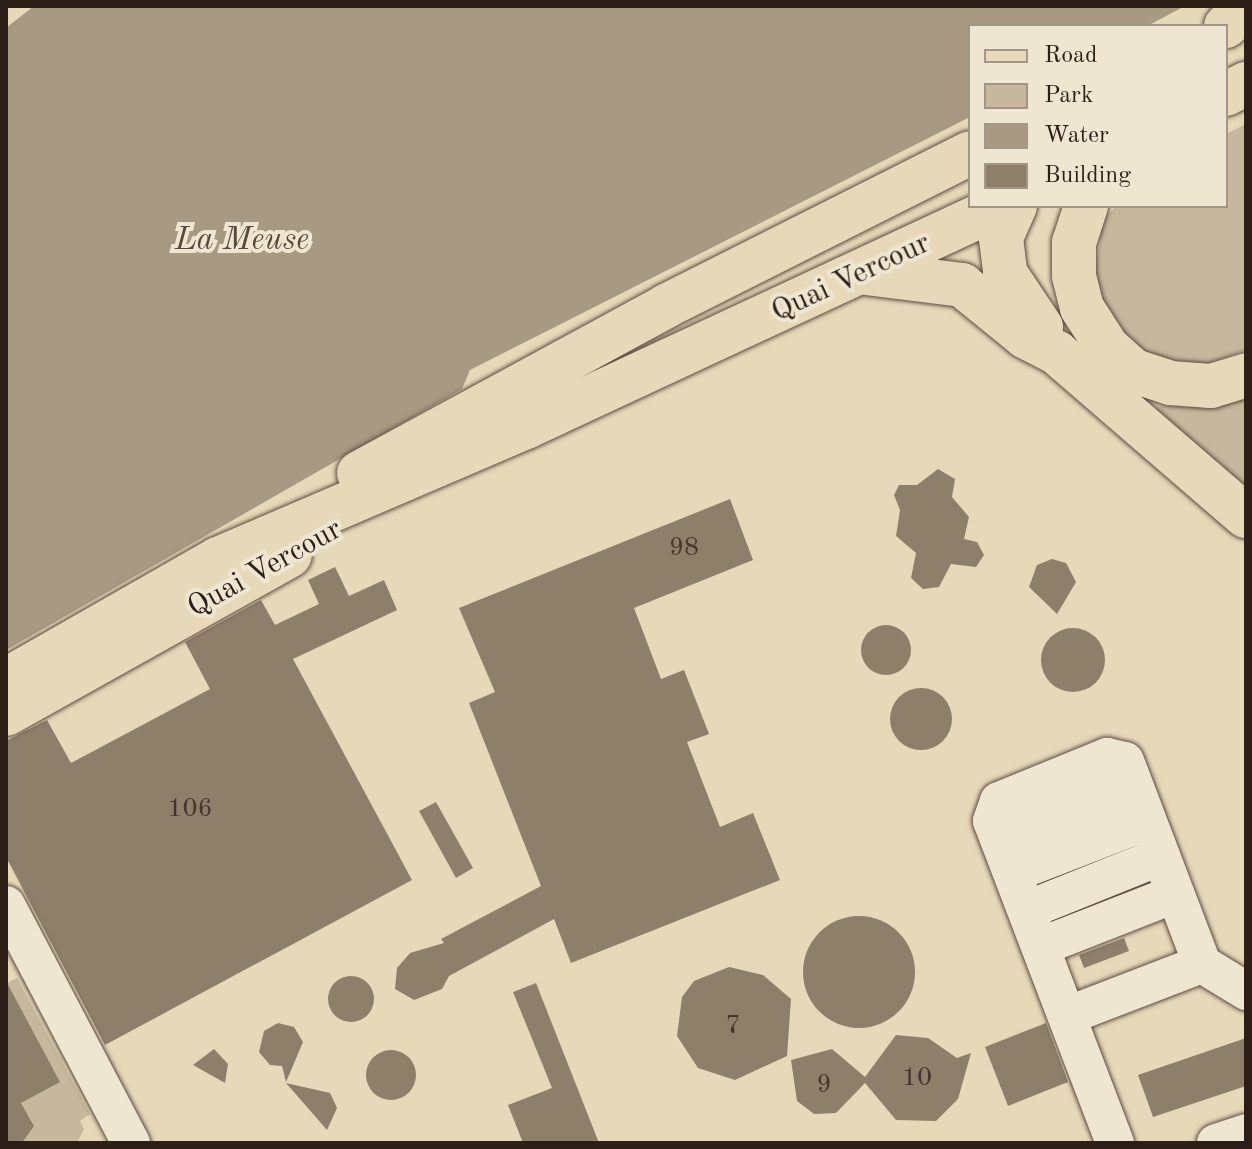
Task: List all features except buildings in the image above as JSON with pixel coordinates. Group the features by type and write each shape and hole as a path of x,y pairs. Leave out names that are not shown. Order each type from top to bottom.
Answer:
{"main road":[{"path":"1228,24 1246,7"},
{"path":"1228,93 1246,84"},
{"path":"218,559 413,442 968,154"},
{"name":"Quai Vercour","path":"6,680 218,559 526,427 866,273 997,208"},
{"path":"1014,208 1001,238 1005,273 1057,353"},
{"path":"1085,208 1074,242 1074,276 1089,323 1113,354 1150,378 1191,387 1246,375"},
{"path":"866,273 962,285 1026,337 1057,353 1246,516"},
{"name":"Quai Vercour","path":"6,714 526,427"}],"street":[{"path":"1115,1143 1069,1015 992,821 999,801 1107,757 1125,761 1202,964 1246,991"},
{"path":"1006,856 1147,821"},
{"path":"1027,910 1161,856"},
{"path":"1042,946 1175,894"},
{"path":"6,905 131,1143"},
{"path":"1069,1015 1202,964"},
{"path":"1216,1143 1246,1133"}],"green space":[{"path":"1246,124 1246,350 1192,369 1145,356 1110,319 1096,274 1102,221 1114,208 1228,208 1228,133"},
{"path":"1246,393 1246,494 1154,408"},
{"path":"17,978 90,1114 80,1121 84,1129 77,1143 22,1143 34,1126 21,1103 7,983"}],"water":[{"name":"La Meuse","path":"34,6 1185,6 1151,24 968,24 968,118 470,370 462,389 6,650 6,28"}]}
